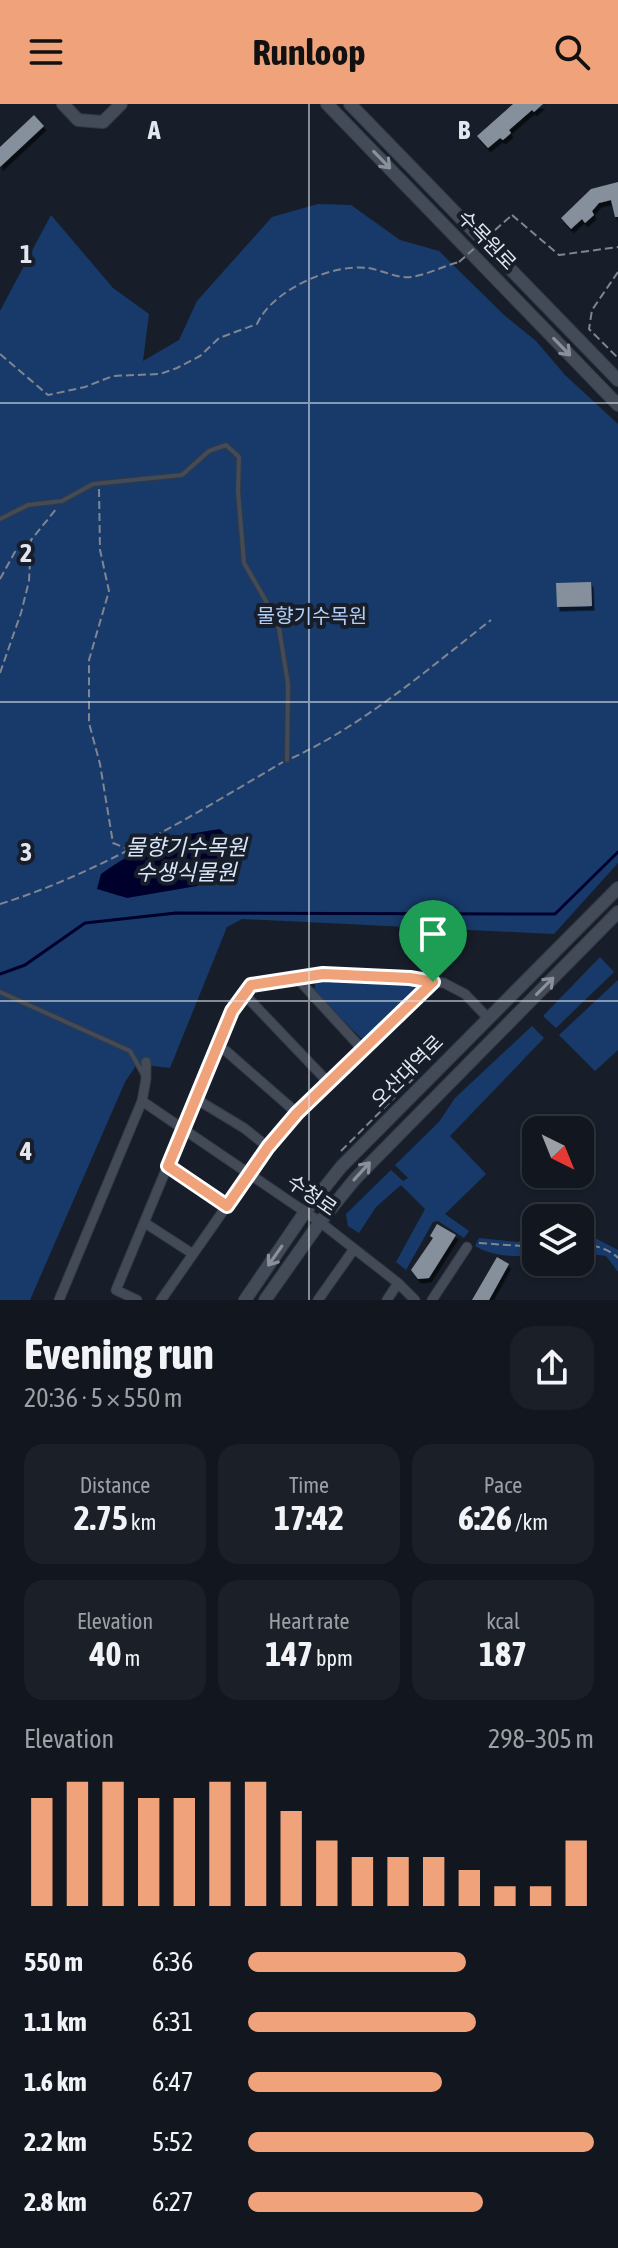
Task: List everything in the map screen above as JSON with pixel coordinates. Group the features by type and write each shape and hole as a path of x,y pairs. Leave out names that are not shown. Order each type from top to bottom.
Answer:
{"main road":[{"path":"63,104 78,120 103,122 121,104"},
{"name":"수목원로","path":"327,104 618,405"},
{"name":"수목원로","path":"350,104 618,380"},
{"name":"오산대역로","path":"245,1300 305,1212 341,1167 618,888"},
{"name":"오산대역로","path":"265,1300 320,1222 381,1151 618,912"}],"street":[{"path":"137,1300 116,1290 232,1011 251,985 323,974 410,978 444,983 457,989 488,1018"},
{"path":"297,978 363,1050"},
{"path":"161,1300 268,1147 297,1113 433,982"},
{"path":"244,994 328,1082"},
{"path":"217,1048 226,1051 297,1113"},
{"path":"59,1300 142,1101 146,1062"},
{"path":"196,1099 244,1128 268,1147"},
{"name":"수청로","path":"142,1101 320,1222 415,1300"},
{"path":"168,1166 227,1206"},
{"path":"145,1223 193,1254"},
{"path":"432,1300 467,1247"},
{"path":"318,1300 354,1249"},
{"path":"387,1300 398,1283"}],"lane":[{"path":"0,519 28,505 62,501 93,484 182,475 209,451 226,445 239,457 238,491 244,563 278,622 288,684 287,760"},
{"path":"1,992 130,1051 146,1079"}],"path":[{"path":"0,354 48,395 85,387 113,376 160,374 200,356 219,338 257,324 260,316 285,293 316,277 343,268 368,268 409,278 459,262 512,215 559,255 618,247"},
{"path":"618,272 592,310 589,329 618,358"},
{"path":"99,483 100,550 109,591 89,660 89,723 100,764 113,843 128,849"},
{"path":"0,579 16,550 31,540 62,501"},
{"path":"0,673 29,581 31,540"},
{"path":"0,904 44,890 128,849 287,760 318,746 386,701 491,620"},
{"path":"479,1243 522,1246"},
{"path":"594,1246 611,1251 618,1258"}],"green space":[{"name":"물향기수목원","path":"318,204 351,205 400,240 439,251 504,315 536,341 565,375 618,424 618,863 554,934 242,919 227,927 170,1068 137,1064 125,1082 30,1300 0,1300 0,311 51,215 113,288 149,314 143,361 179,340 197,301 272,217"},
{"path":"600,957 614,972 556,1028 543,1016"},
{"path":"316,979 413,981 417,995 369,1041 363,1040 314,991"},
{"path":"618,980 618,1050 595,1071 559,1035"},
{"path":"532,1026 544,1038 450,1136 486,1174 445,1214 469,1231 464,1238 438,1221 433,1222 406,1270 396,1262 425,1209 401,1185 376,1207 359,1233 348,1226 346,1214 391,1170 403,1181 408,1178 395,1165 439,1122 455,1098"},
{"path":"479,1238 518,1242 522,1240 522,1256 497,1254 475,1246"},
{"path":"594,1238 618,1250 618,1272 606,1256 594,1254"}],"water":[{"name":"물향기수목원 수생식물원","path":"220,829 228,837 225,857 215,871 197,886 127,898 97,889 101,874 144,848 170,838"}],"building":[{"path":"513,104 543,104 509,130 511,133 503,140 500,138 488,148 477,136"},
{"path":"34,115 44,126 0,167 0,147"},
{"path":"618,182 618,217 615,217 611,200 599,203 592,211 594,215 585,223 582,219 571,229 561,218 591,189"},
{"path":"591,582 592,606 557,607 556,583"},
{"path":"437,1224 456,1235 429,1278 418,1279 411,1270 433,1238 430,1236"},
{"path":"497,1257 509,1264 489,1300 472,1300"}],"waterway":[{"path":"0,974 25,965 85,923 176,913 555,914 618,852"}],"route":[{"path":"323,974 433,982 297,1113 268,1147 227,1206 168,1166 232,1011 251,985 323,974"}]}
